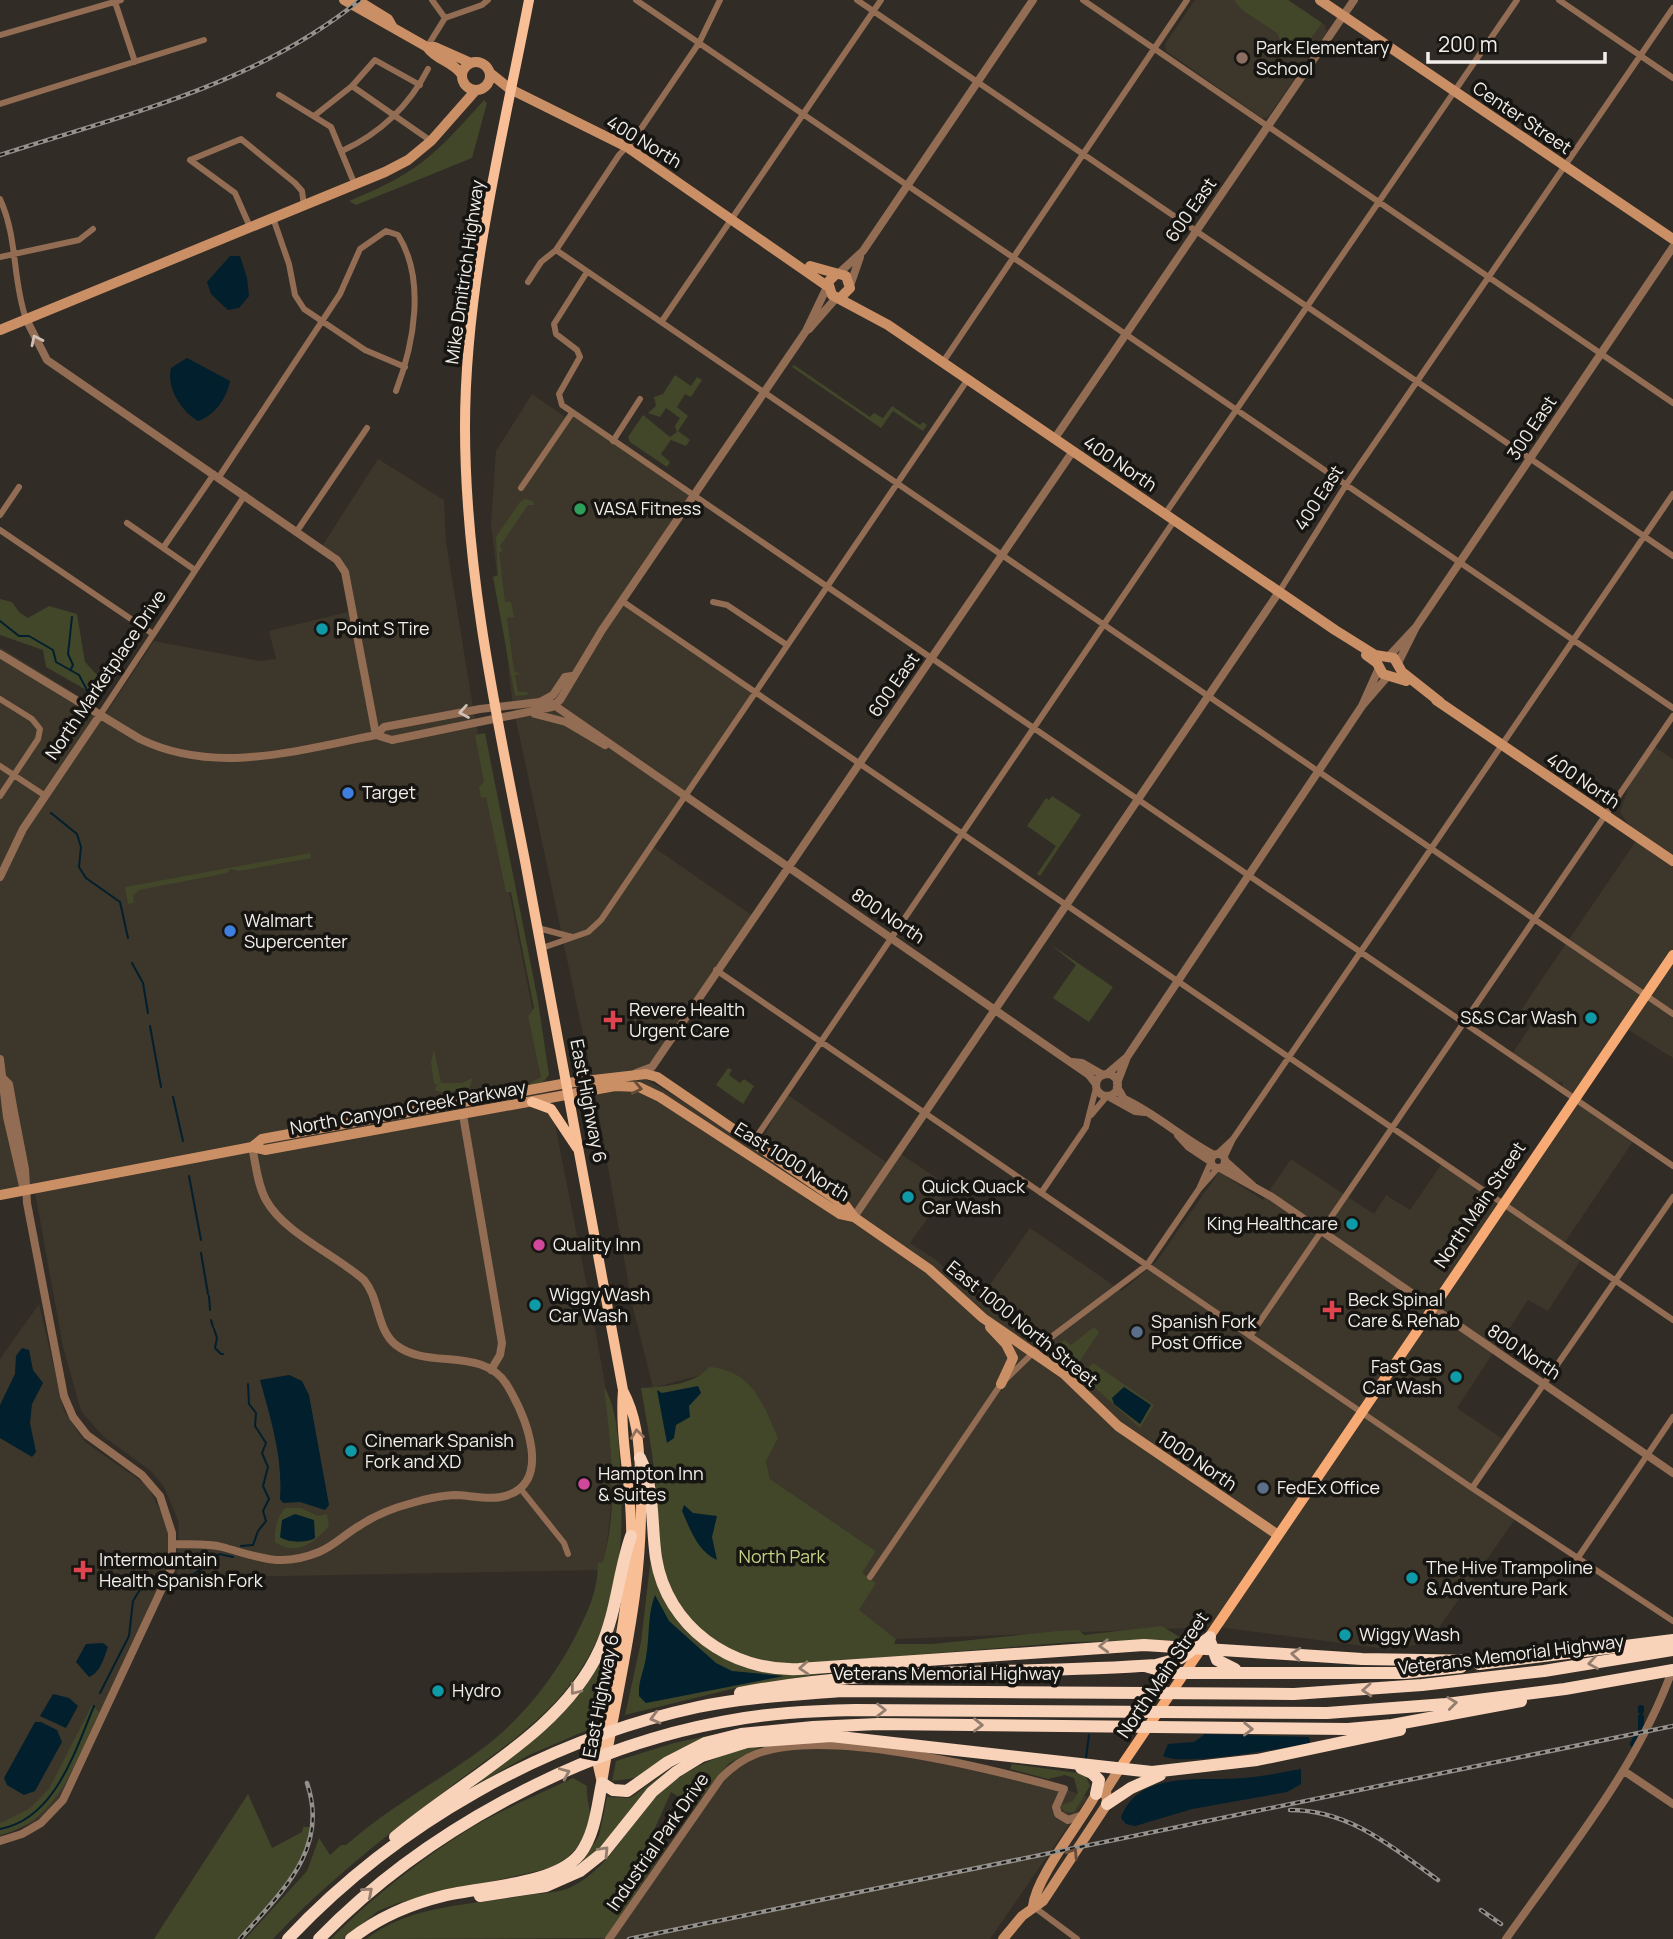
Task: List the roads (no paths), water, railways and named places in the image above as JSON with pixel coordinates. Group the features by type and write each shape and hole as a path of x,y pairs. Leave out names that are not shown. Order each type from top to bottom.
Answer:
{"highway":[{"name":"Mike Dmitrich Highway","path":"496,707 471,552 465,458 469,348 529,0"},
{"path":"496,707 498,719"},
{"name":"East Highway 6","path":"498,719 623,1390 621,1412 630,1476 631,1536 626,1608 614,1701"},
{"path":"531,1102 551,1109 580,1153"},
{"name":"East Highway 6","path":"601,1779 639,1578 642,1510 640,1458 634,1409 623,1390"},
{"path":"640,1458 648,1474 657,1560 668,1595 698,1635 720,1651 744,1662 790,1669 1077,1647 1173,1645 1362,1659 1486,1661"},
{"path":"364,1867 400,1833 539,1727 574,1692 594,1661 610,1624 631,1536"},
{"path":"702,1706 718,1697 800,1681 939,1672 1145,1665 1177,1660 1210,1637"},
{"path":"1210,1637 1211,1650 1217,1660 1242,1672"},
{"path":"1145,1665 1170,1673 1404,1673 1486,1661 1668,1646"},
{"name":"Veterans Memorial Highway","path":"288,1939 364,1867 449,1809 530,1764 622,1728 702,1706 770,1696 841,1691 1294,1694 1379,1689 1544,1671 1668,1646"},
{"name":"Veterans Memorial Highway","path":"319,1939 390,1874 461,1824 523,1791 593,1761 687,1729 786,1712 1327,1713 1389,1709 1565,1689 1673,1669"},
{"path":"426,1901 442,1902 539,1888 580,1871 604,1852 647,1798 668,1778 702,1756 728,1746 774,1738 831,1736 1145,1772 1288,1754 1565,1689"},
{"path":"601,1779 613,1790 627,1791 692,1748 730,1736 759,1731 878,1724 1348,1729 1471,1712"},
{"path":"1057,1762 1093,1773 1099,1780 1103,1796 1177,1769"},
{"path":"351,1939 384,1917 426,1901 543,1876 569,1864 589,1838 601,1779"}],"main road":[{"path":"344,0 384,25 392,26 428,47 433,55 455,66 463,78 480,88 510,89"},
{"path":"357,0 388,19 392,26"},
{"name":"Center Street","path":"1320,0 1673,239"},
{"path":"428,47 435,47 471,63 481,63 510,89"},
{"path":"451,118 463,78 471,63"},
{"path":"0,330 355,186 408,160 431,141 480,88 490,73"},
{"name":"400 North","path":"510,89 627,147 790,258"},
{"path":"790,258 846,276 857,298 888,325"},
{"path":"790,258 839,297 888,325"},
{"path":"827,287 837,274"},
{"path":"839,297 851,286"},
{"name":"400 North","path":"888,325 1383,662"},
{"path":"1383,662 1394,670"},
{"path":"1383,662 1394,670"},
{"name":"400 North","path":"1394,670 1673,861"},
{"name":"North Main Street","path":"1003,1939 1032,1906 1043,1901 1120,1768 1673,954"},
{"name":"East 1000 North","path":"567,1083 636,1073 657,1077 846,1206 854,1217"},
{"name":"North Canyon Creek Parkway","path":"252,1147 262,1139 567,1083"},
{"name":"East 1000 North","path":"570,1096 615,1086 639,1087 705,1126 840,1214 854,1217"},
{"path":"463,1115 465,1107 490,1102 498,1096"},
{"name":"North Canyon Creek Parkway","path":"0,1195 252,1147 265,1150 570,1096"},
{"path":"398,1126 403,1120 429,1113 432,1106"},
{"path":"705,1126 723,1132 744,1145 752,1142"},
{"path":"747,1153 755,1152 782,1169 793,1170"},
{"name":"East 1000 North Street","path":"854,1217 929,1269 984,1318 1068,1377 1101,1410"},
{"path":"984,1318 1009,1348 1013,1358 1001,1384"},
{"name":"1000 North","path":"1101,1410 1126,1432 1278,1535"},
{"name":"North Main Street","path":"1032,1906 1034,1896 1085,1813 1103,1796"}],"street":[{"path":"432,0 445,18"},
{"path":"428,47 445,18 482,5 488,0"},
{"path":"636,0 1673,708"},
{"path":"527,282 541,261 556,250 618,155 627,147 699,43 720,0"},
{"path":"857,0 1673,556"},
{"path":"662,321 881,0"},
{"path":"837,274 863,251 1033,0"},
{"path":"1083,0 1673,403"},
{"path":"943,362 1187,0"},
{"name":"600 East","path":"1055,438 1354,0"},
{"path":"752,1142 1104,625 1236,411 1517,0"},
{"path":"1559,0 1673,78"},
{"path":"0,36 118,1 135,62"},
{"name":"400 East","path":"854,1217 1279,592 1346,485 1673,8"},
{"path":"0,104 204,40"},
{"path":"314,116 352,86 375,60 420,85"},
{"path":"342,151 365,140 395,116 420,85 428,69"},
{"path":"352,86 431,141"},
{"path":"279,95 331,127 355,186"},
{"path":"250,228 235,193 190,160 241,139 295,183 302,191 304,206"},
{"path":"0,199 16,253 17,293 26,319 47,360 330,554 345,572 376,735"},
{"path":"272,218 289,264 295,295 304,309 365,350 405,367"},
{"path":"0,257 79,240 93,229"},
{"path":"163,548 340,294 360,249 380,233 398,235 405,246 415,281 405,367 396,391"},
{"name":"300 East","path":"1362,706 1394,670 1416,626 1673,247"},
{"path":"556,250 1673,1014"},
{"path":"851,286 863,251"},
{"path":"587,272 554,327 556,334 573,346 580,356 559,398 562,405 1673,1166"},
{"path":"0,654 157,747 215,758 256,758 376,735 392,740 531,713 554,706 564,695 572,682 572,676 621,601 806,331 827,287"},
{"path":"806,331 839,297"},
{"path":"542,948 588,932 601,920 968,379"},
{"path":"612,441 640,399"},
{"path":"521,488 572,413"},
{"path":"297,531 367,428"},
{"name":"600 East","path":"652,1067 1073,451"},
{"path":"0,515 19,487"},
{"path":"870,1577 1001,1384 1033,1352 1147,1265 1673,494"},
{"name":"North Marketplace Drive","path":"0,877 23,829 44,796 245,495"},
{"path":"127,523 195,570"},
{"path":"0,530 153,634"},
{"path":"621,601 1673,1320"},
{"path":"713,602 727,605 787,645"},
{"name":"300 East","path":"1117,1085 1127,1057 1176,980 1362,706 1383,662 1416,626"},
{"path":"566,722 554,706 554,695 565,677 572,676"},
{"path":"376,735 384,727 540,702 554,695"},
{"path":"564,695 566,709 580,724"},
{"path":"0,699 32,719 40,729 38,739 0,796"},
{"path":"540,702 554,706 611,747"},
{"path":"531,713 566,722 596,742 611,747"},
{"path":"1250,1336 1673,716"},
{"name":"800 North","path":"611,747 1072,1062 1091,1077 1107,1096 1130,1108 1145,1112"},
{"path":"0,766 44,796"},
{"path":"538,928 574,937"},
{"path":"716,970 1472,1488 1673,1621"},
{"name":"300 East","path":"1096,1086 1127,1057"},
{"path":"0,1059 3,1078 1,1084 18,1174 24,1189 61,1383 69,1409 87,1436 153,1486 169,1517 174,1544 168,1582 68,1791 41,1824 0,1841"},
{"name":"800 North","path":"1072,1062 1082,1063 1105,1075 1117,1085 1124,1099 1139,1105 1178,1135 1673,1473"},
{"path":"636,1073 652,1067"},
{"name":"East 1000 North","path":"652,1067 657,1077"},
{"path":"3,1078 9,1084 25,1173 24,1189"},
{"path":"1041,1193 1090,1117 1117,1085"},
{"path":"1090,1117 1096,1086"},
{"path":"463,1115 502,1343 500,1354 491,1370"},
{"path":"174,1544 220,1546 261,1559 292,1560 322,1550 359,1525 396,1507 453,1495 502,1497 520,1488 531,1473 531,1445 505,1382 491,1370 476,1363 407,1352 390,1340 382,1325 372,1291 364,1280 283,1221 270,1206 261,1187 252,1147"},
{"path":"1472,1488 1673,1197"},
{"path":"1577,1559 1673,1418"},
{"path":"520,1488 564,1543 568,1554"},
{"path":"1506,1939 1624,1771 1645,1737 1673,1669"},
{"name":"Industrial Park Drive","path":"609,1939 721,1778 755,1755 776,1749 810,1746 923,1757 995,1770 1064,1789 1056,1807 1060,1816 1071,1820 1085,1813"},
{"path":"1624,1771 1673,1804"},
{"path":"1032,1906 1077,1939"}],"water":[{"path":"230,256 240,256 249,296 239,308 228,310 211,294 207,282"},
{"path":"187,358 230,381 219,406 198,421 176,398 171,383 171,368"},
{"path":"22,1348 29,1350 33,1370 43,1383 32,1404 30,1423 36,1452 32,1457 0,1438 0,1405 15,1374 16,1356"},
{"path":"289,1375 302,1381 309,1395 329,1505 325,1510 300,1502 283,1503 280,1499 278,1453 260,1380"},
{"path":"698,1386 701,1393 689,1406 690,1417 676,1425 674,1438 667,1443 657,1390 662,1393"},
{"path":"1124,1387 1151,1405 1140,1424 1114,1404 1112,1398"},
{"path":"684,1505 693,1513 717,1516 712,1537 717,1560 705,1552 695,1539 682,1511"},
{"path":"295,1514 314,1520 315,1538 298,1542 280,1537 282,1520"},
{"path":"655,1595 669,1621 716,1663 732,1671 784,1676 646,1703 639,1696 639,1691"},
{"path":"103,1643 108,1647 103,1660 99,1669 89,1677 76,1662 86,1644"},
{"path":"53,1694 69,1698 78,1706 66,1728 40,1716"},
{"path":"35,1722 57,1730 62,1742 35,1791 24,1795 7,1785 4,1778"},
{"path":"1205,1734 1309,1737 1310,1743 1211,1758 1173,1759 1163,1756 1168,1744 1194,1742"},
{"path":"1301,1769 1301,1784 1287,1792 1192,1809 1135,1826 1126,1824 1121,1818 1129,1802 1156,1785 1191,1779 1249,1777"}],"waterway":[{"path":"71,669 73,665 68,654 72,617"},
{"path":"0,621 19,636 29,636 53,650 56,662 79,675 88,692 100,693"},
{"path":"51,813 77,834 81,847 79,867 86,878 120,902 128,938"},
{"path":"132,963 143,983 148,1013"},
{"path":"150,1026 161,1087"},
{"path":"173,1097 183,1141"},
{"path":"189,1176 201,1240"},
{"path":"201,1253 208,1294"},
{"path":"209,1296 210,1310"},
{"path":"211,1320 213,1327"},
{"path":"214,1329 217,1338 215,1348 220,1353"},
{"path":"241,1546 253,1545 258,1531 266,1521 263,1511 269,1499 263,1486 268,1467 262,1453 266,1443 255,1426 256,1413 249,1404 248,1384"},
{"path":"183,1579 211,1564 219,1554 233,1557"},
{"path":"100,1693 129,1636 133,1601 147,1578 158,1577"},
{"path":"0,1829 19,1823 49,1798 70,1762 94,1706"},
{"path":"1641,1717 1641,1729"},
{"path":"1086,1758 1089,1735"},
{"path":"1633,1744 1637,1736"}],"railway":[{"path":"0,155 142,110 233,76 320,29 360,0"},
{"path":"629,1939 1673,1726"},
{"path":"240,1939 285,1887 306,1850 312,1829 312,1807 307,1783"},
{"path":"1290,1810 1332,1816 1351,1823 1387,1843 1438,1880"},
{"path":"1481,1910 1501,1924"}],"place":[{"name":"Park Elementary School","path":"1242,58"},
{"name":"VASA Fitness","path":"580,509"},
{"name":"Point S Tire","path":"322,629"},
{"name":"Target","path":"348,793"},
{"name":"Walmart Supercenter","path":"230,931"},
{"name":"S&S Car Wash","path":"1591,1018"},
{"name":"Revere Health Urgent Care","path":"613,1020"},
{"name":"Quick Quack Car Wash","path":"908,1197"},
{"name":"King Healthcare","path":"1352,1224"},
{"name":"Quality Inn","path":"539,1245"},
{"name":"Wiggy Wash Car Wash","path":"535,1305"},
{"name":"Beck Spinal Care & Rehab","path":"1332,1310"},
{"name":"Spanish Fork Post Office","path":"1137,1332"},
{"name":"Fast Gas Car Wash","path":"1456,1377"},
{"name":"Cinemark Spanish Fork and XD","path":"351,1451"},
{"name":"Hampton Inn & Suites","path":"584,1484"},
{"name":"FedEx Office","path":"1263,1488"},
{"name":"Intermountain Health Spanish Fork","path":"83,1570"},
{"name":"The Hive Trampoline & Adventure Park","path":"1412,1578"},
{"name":"Wiggy Wash","path":"1345,1635"},
{"name":"Hydro","path":"438,1691"}],"park label":[{"name":"North Park","path":"782,1557"}]}
